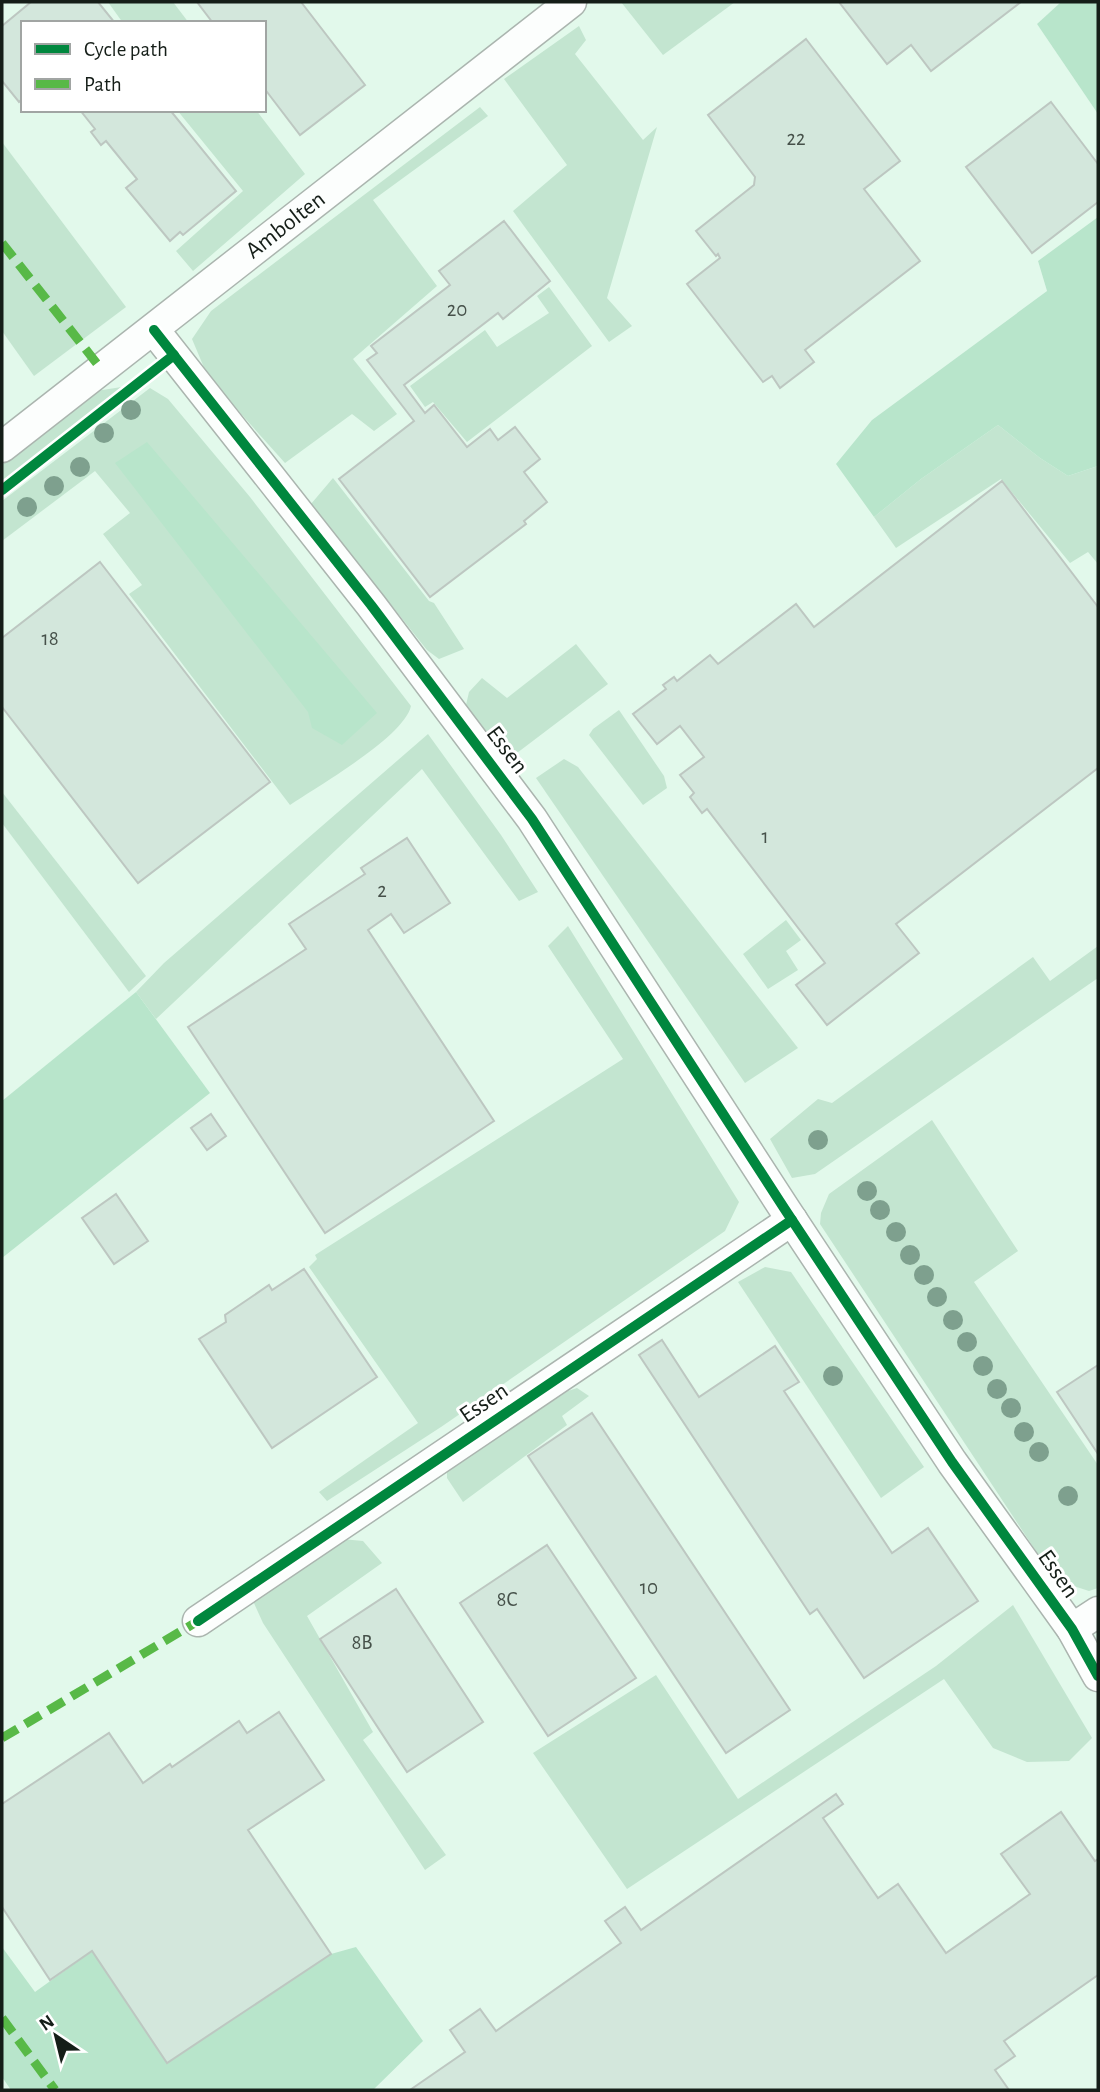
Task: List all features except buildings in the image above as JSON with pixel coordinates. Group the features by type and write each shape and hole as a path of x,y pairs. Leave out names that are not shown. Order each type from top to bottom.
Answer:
{"street":[{"name":"Ambolten","path":"2,447 571,2"},
{"name":"Essen","path":"154,330 371,605 532,819 952,1462 1072,1629 1098,1675"},
{"name":"Essen","path":"198,1621 792,1220"},
{"name":"Essen","path":"1072,1629 1098,1612"}],"shaded area":[{"path":"2,2 1061,2 1037,24 1098,114 1098,217 1038,261 1047,291 872,420 998,425 1068,476 1098,466 1098,2090 2,2090"},
{"path":"108,2 173,2 187,21 122,21"},
{"path":"621,2 735,2 663,55"},
{"path":"579,26 586,40 575,54 643,140 657,127 607,298 632,326 609,342 513,211 567,165 504,79"},
{"path":"480,107 488,116 373,200 437,286 353,359 397,414 374,431 352,414 285,463 208,377 192,339 211,311"},
{"path":"179,112 258,112 305,174 193,271 176,251 243,191"},
{"path":"2,142 126,307 34,376 2,331"},
{"path":"549,287 592,346 467,442 433,402 425,407 410,386 485,330 497,347 549,313 537,296"},
{"path":"128,386 2,481 2,465 96,391"},
{"path":"150,388 168,399 250,497 411,706 405,718 377,746 290,805 129,594 142,585 103,534 130,513 95,471 2,541 2,501"},
{"path":"998,425 1068,476 1098,466 1098,564 1088,552 1070,563 1001,479 896,548 874,517 921,479"},
{"path":"333,478 429,601 434,603 464,649 439,659 427,650 311,504"},
{"path":"576,644 608,684 513,756 502,754 466,705 469,692 482,678 507,698"},
{"path":"619,710 664,776 667,788 643,805 589,735"},
{"path":"428,734 501,835 538,892 519,901 422,769 156,1019 136,992 164,963"},
{"path":"564,759 578,767 798,1048 745,1083 536,778"},
{"path":"2,792 146,976 129,992 2,823"},
{"path":"786,920 801,940 786,951 798,970 768,989 743,954"},
{"path":"568,926 739,1202 725,1231 441,1427 327,1501 319,1492 418,1423 309,1267 317,1259 315,1255 623,1059 548,946"},
{"path":"1098,946 1098,978 815,1174 792,1178 770,1139 818,1099 832,1103 1033,957 1050,981"},
{"path":"932,1120 1018,1251 974,1282 1098,1465 1098,1588 1089,1591 1055,1580 820,1224 821,1213 829,1194"},
{"path":"765,1267 791,1272 924,1467 881,1498 738,1282"},
{"path":"577,1388 589,1396 562,1416 567,1425 463,1502 447,1478 447,1472 568,1391"},
{"path":"342,1539 363,1541 382,1563 307,1616 373,1732 363,1740 446,1855 425,1870 263,1623 253,1601"},
{"path":"1013,1605 1092,1738 1069,1761 1027,1762 993,1748 944,1679 627,1889 533,1753 656,1675 738,1799 936,1666"}],"green space":[{"path":"1061,2 1098,2 1098,114 1037,24"},
{"path":"1098,217 1098,466 1068,476 998,425 921,479 874,517 836,464 872,420 1047,291 1038,261"},
{"path":"147,442 377,713 342,745 312,728 308,712 115,463"},
{"path":"136,992 210,1093 2,1258 2,1101"},
{"path":"2,1947 35,1992 92,1951 167,2063 331,1954 356,1947 423,2041 373,2090 11,2090 2,2077"}],"marked path":[{"path":"2,243 102,370"},
{"path":"2,1738 198,1621"},
{"path":"2,2018 55,2090"}],"cycle path":[{"path":"154,330 371,605 532,819 952,1462 1072,1629 1098,1676"},
{"path":"2,490 174,355"},
{"path":"198,1621 792,1220"}]}
